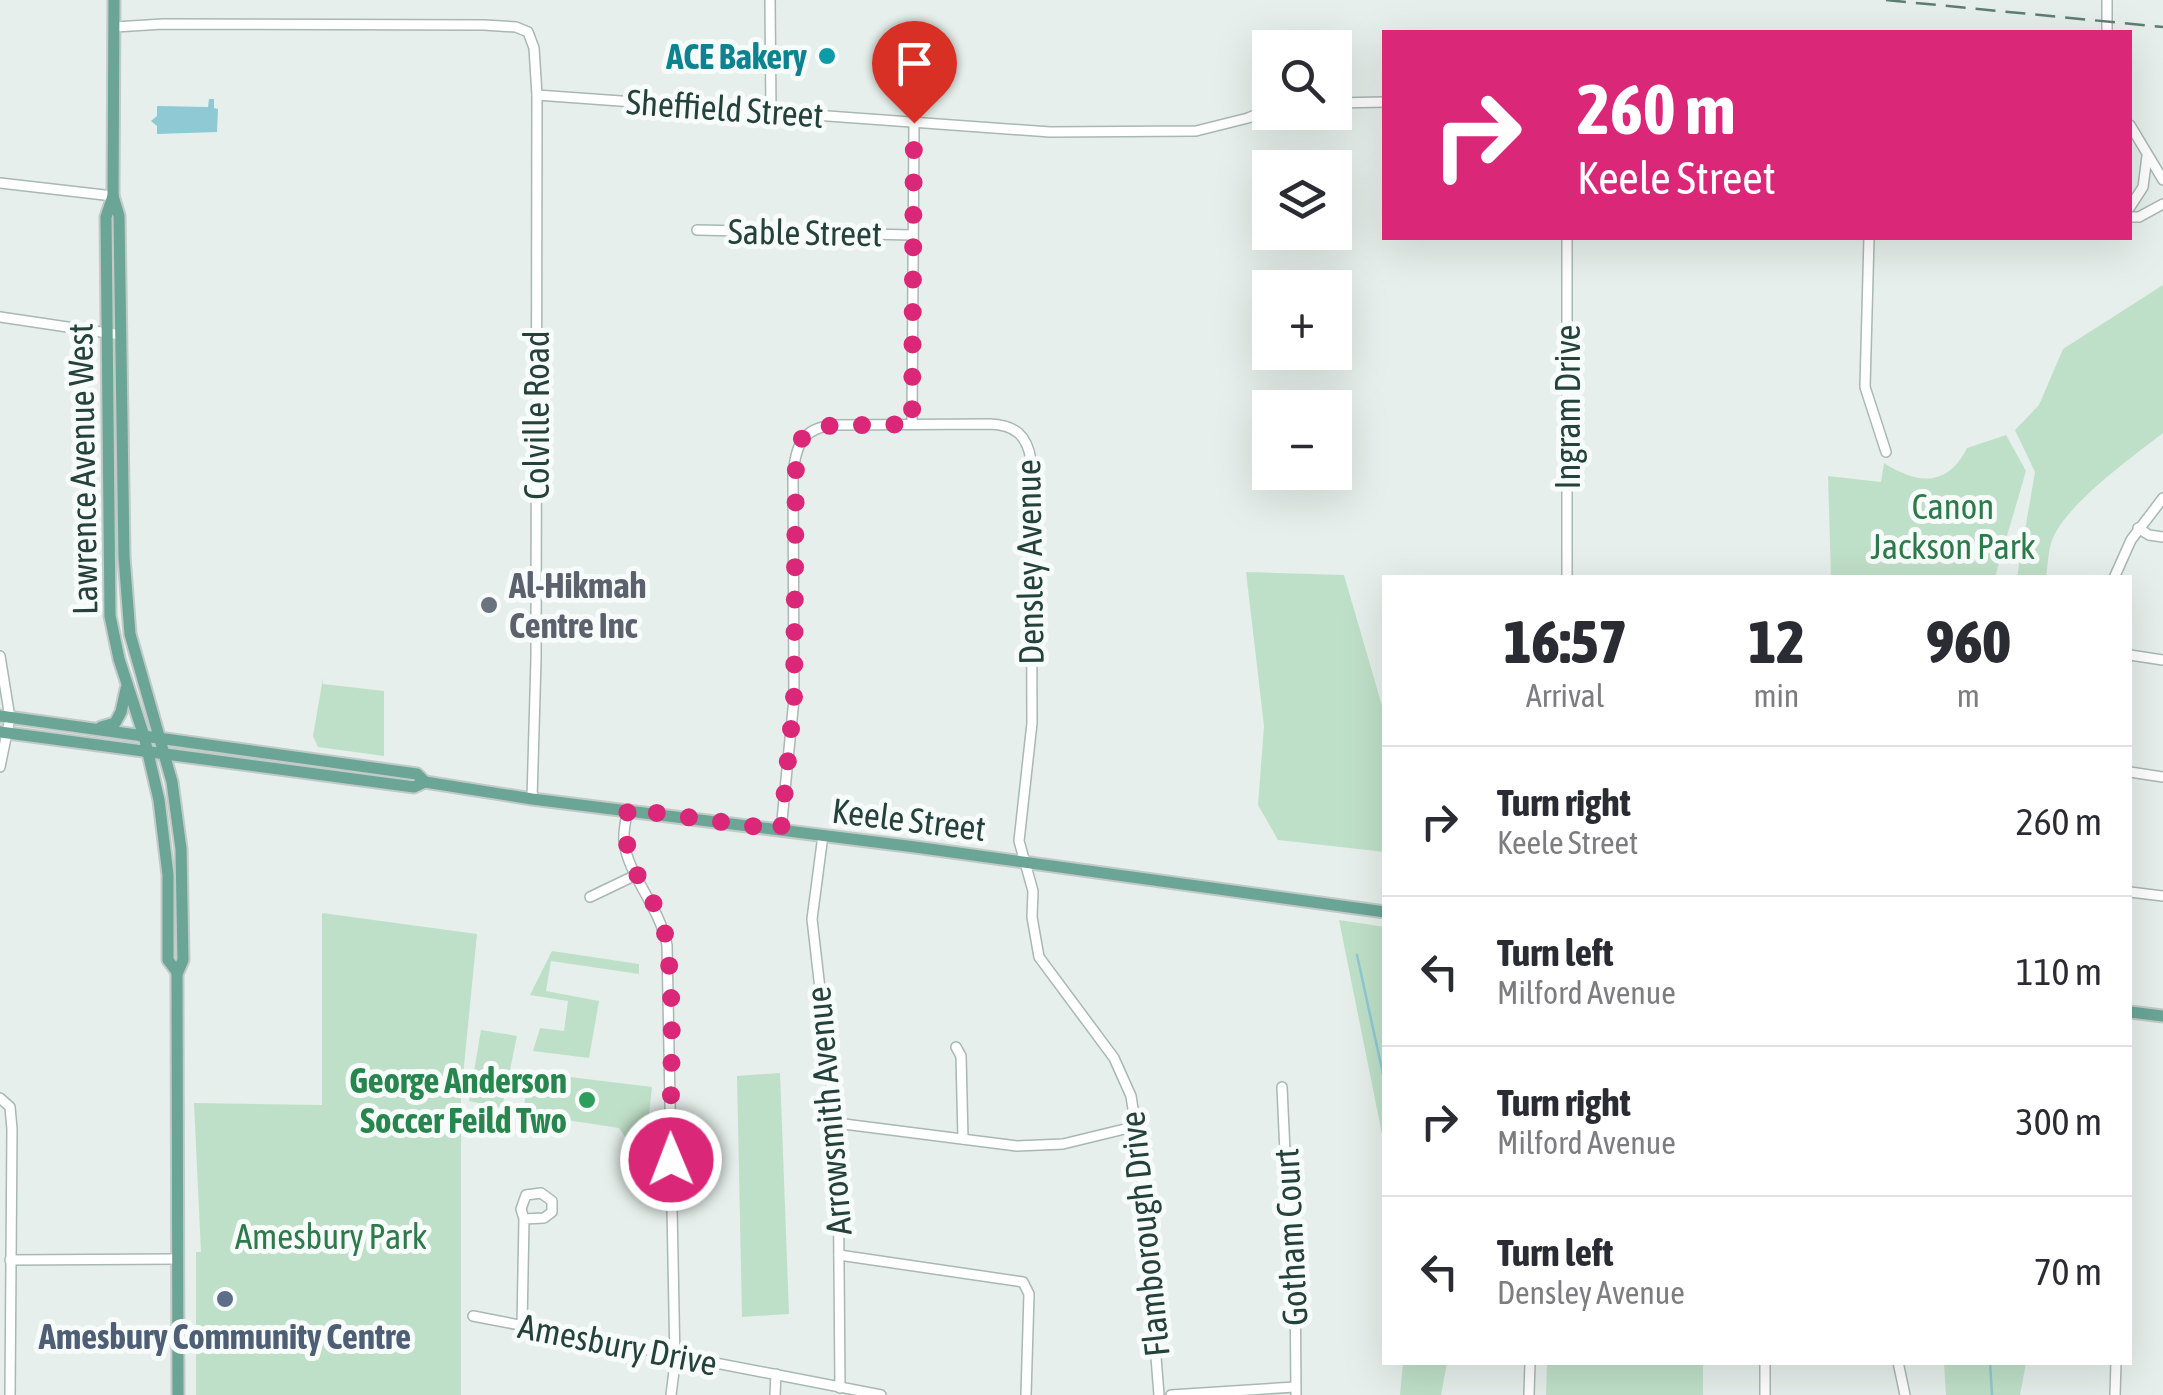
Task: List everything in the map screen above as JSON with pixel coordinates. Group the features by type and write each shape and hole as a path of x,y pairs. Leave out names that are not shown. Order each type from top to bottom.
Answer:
{"main road":[{"name":"Lawrence Avenue West","path":"114,0 113,196 119,216 107,562 110,616 159,800 168,875 168,960 177,972"},
{"name":"Lawrence Avenue West","path":"114,334 130,634 172,782 184,884 183,960 177,972 178,1395"},
{"path":"107,562 124,557"},
{"path":"97,728 115,723 127,683"},
{"name":"Keele Street","path":"5,717 417,774 426,782"},
{"name":"Keele Street","path":"4,732 302,774 414,787 426,782 1382,912"},
{"path":"302,774 303,758"},
{"path":"172,782 185,766 204,761"},
{"path":"2132,1012 2163,1016"}],"street":[{"path":"770,0 771,111"},
{"path":"2107,0 2107,30"},
{"name":"Colville Road","path":"114,27 484,24 528,32 534,48 537,96 536,660 532,799"},
{"name":"Sheffield Street","path":"537,96 1050,132 1174,132 1223,125 1252,115"},
{"path":"1352,103 1382,102"},
{"path":"912,424 914,123"},
{"path":"2132,128 2163,180"},
{"path":"2132,204 2144,186 2148,156"},
{"path":"0,182 113,196"},
{"path":"2132,217 2140,217 2163,204"},
{"name":"Sable Street","path":"697,230 912,235"},
{"name":"Ingram Drive","path":"1567,240 1567,575"},
{"path":"1869,240 1865,387 1886,452"},
{"path":"0,316 114,334"},
{"name":"Densley Avenue","path":"781,830 794,699 796,454 803,436 819,426 1000,425 1012,427 1029,446 1032,460 1032,723 1019,840 1026,862"},
{"path":"2115,575 2138,528 2163,498"},
{"path":"2138,528 2163,537"},
{"path":"2132,655 2163,660"},
{"path":"0,656 5,717 0,767"},
{"path":"2132,772 2163,777"},
{"path":"628,809 624,842 636,875 653,902 667,946 674,1354 671,1395"},
{"name":"Arrowsmith Avenue","path":"823,835 812,920 840,1183 840,1388"},
{"name":"Flamborough Drive","path":"1026,862 1033,891 1032,917 1039,957 1114,1058 1131,1096 1137,1126 1159,1395"},
{"path":"590,896 636,875"},
{"path":"2132,892 2163,896"},
{"path":"956,1047 961,1056 963,1138"},
{"name":"Gotham Court","path":"1282,1087 1295,1264 1295,1391"},
{"path":"0,1098 10,1107 11,1117 10,1395"},
{"path":"836,1123 1016,1146 1063,1144 1137,1126"},
{"path":"522,1326 524,1219"},
{"path":"839,1255 1022,1282 1029,1294 1026,1395"},
{"path":"10,1260 176,1259"},
{"name":"Amesbury Drive","path":"473,1316 881,1395"},
{"path":"1529,1395 1530,1365"},
{"path":"1765,1365 1765,1395"},
{"path":"1899,1365 1905,1395"},
{"path":"2116,1365 2115,1390 2126,1395"},
{"path":"775,1395 776,1374"},
{"path":"1171,1395 1295,1391"}],"green space":[{"path":"2163,285 2163,433 2072,510 2053,538 2046,575 2017,575 2035,472 2015,430 2039,405 2063,349"},
{"name":"Canon Jackson Park","path":"2006,435 2026,471 1996,575 1831,575 1828,476 1881,482 1884,463 1919,478 1941,476 1967,448"},
{"path":"1246,572 1344,575 1382,706 1382,852 1278,840 1258,805 1264,726"},
{"path":"323,678 323,684 384,691 384,756 318,747 313,736"},
{"name":"Amesbury Park","path":"322,913 477,934 461,1096 461,1395 196,1395 196,1252 201,1252 194,1103 322,1105"},
{"path":"1339,920 1382,927 1382,1134"},
{"path":"552,951 639,964 639,974 551,961 546,991 599,1001 589,1058 533,1051 540,1028 564,1031 568,1001 530,995"},
{"path":"481,1030 517,1036 502,1108 469,1101"},
{"name":"George Anderson Soccer Feild Two","path":"529,1072 652,1087 647,1132 641,1132 641,1140 626,1138 619,1128 547,1117 546,1126 521,1127"},
{"path":"780,1073 789,1314 742,1317 737,1076"},
{"path":"1403,1365 1447,1365 1441,1395 1400,1395"},
{"path":"1547,1365 1703,1365 1703,1395 1546,1395"},
{"path":"1944,1365 2026,1365 2020,1395 1946,1395"}],"water":[{"path":"209,99 214,99 214,108 218,109 217,132 157,134 157,126 151,121 157,116 157,106 208,107"}],"waterway":[{"path":"1357,955 1382,1069"},
{"path":"1990,1365 1992,1395"}],"railway":[{"path":"1886,0 2163,27"}],"place":[{"name":"ACE Bakery","path":"827,56"},
{"name":"Al-Hikmah Centre Inc","path":"489,605"},
{"name":"George Anderson Soccer Feild Two","path":"587,1100"},
{"name":"Amesbury Community Centre","path":"225,1299"}],"route":[{"path":"671,1160 667,946 653,902 629,860 624,842 628,809 781,830 794,699 796,454 803,436 819,426 912,424 914,123"}]}
